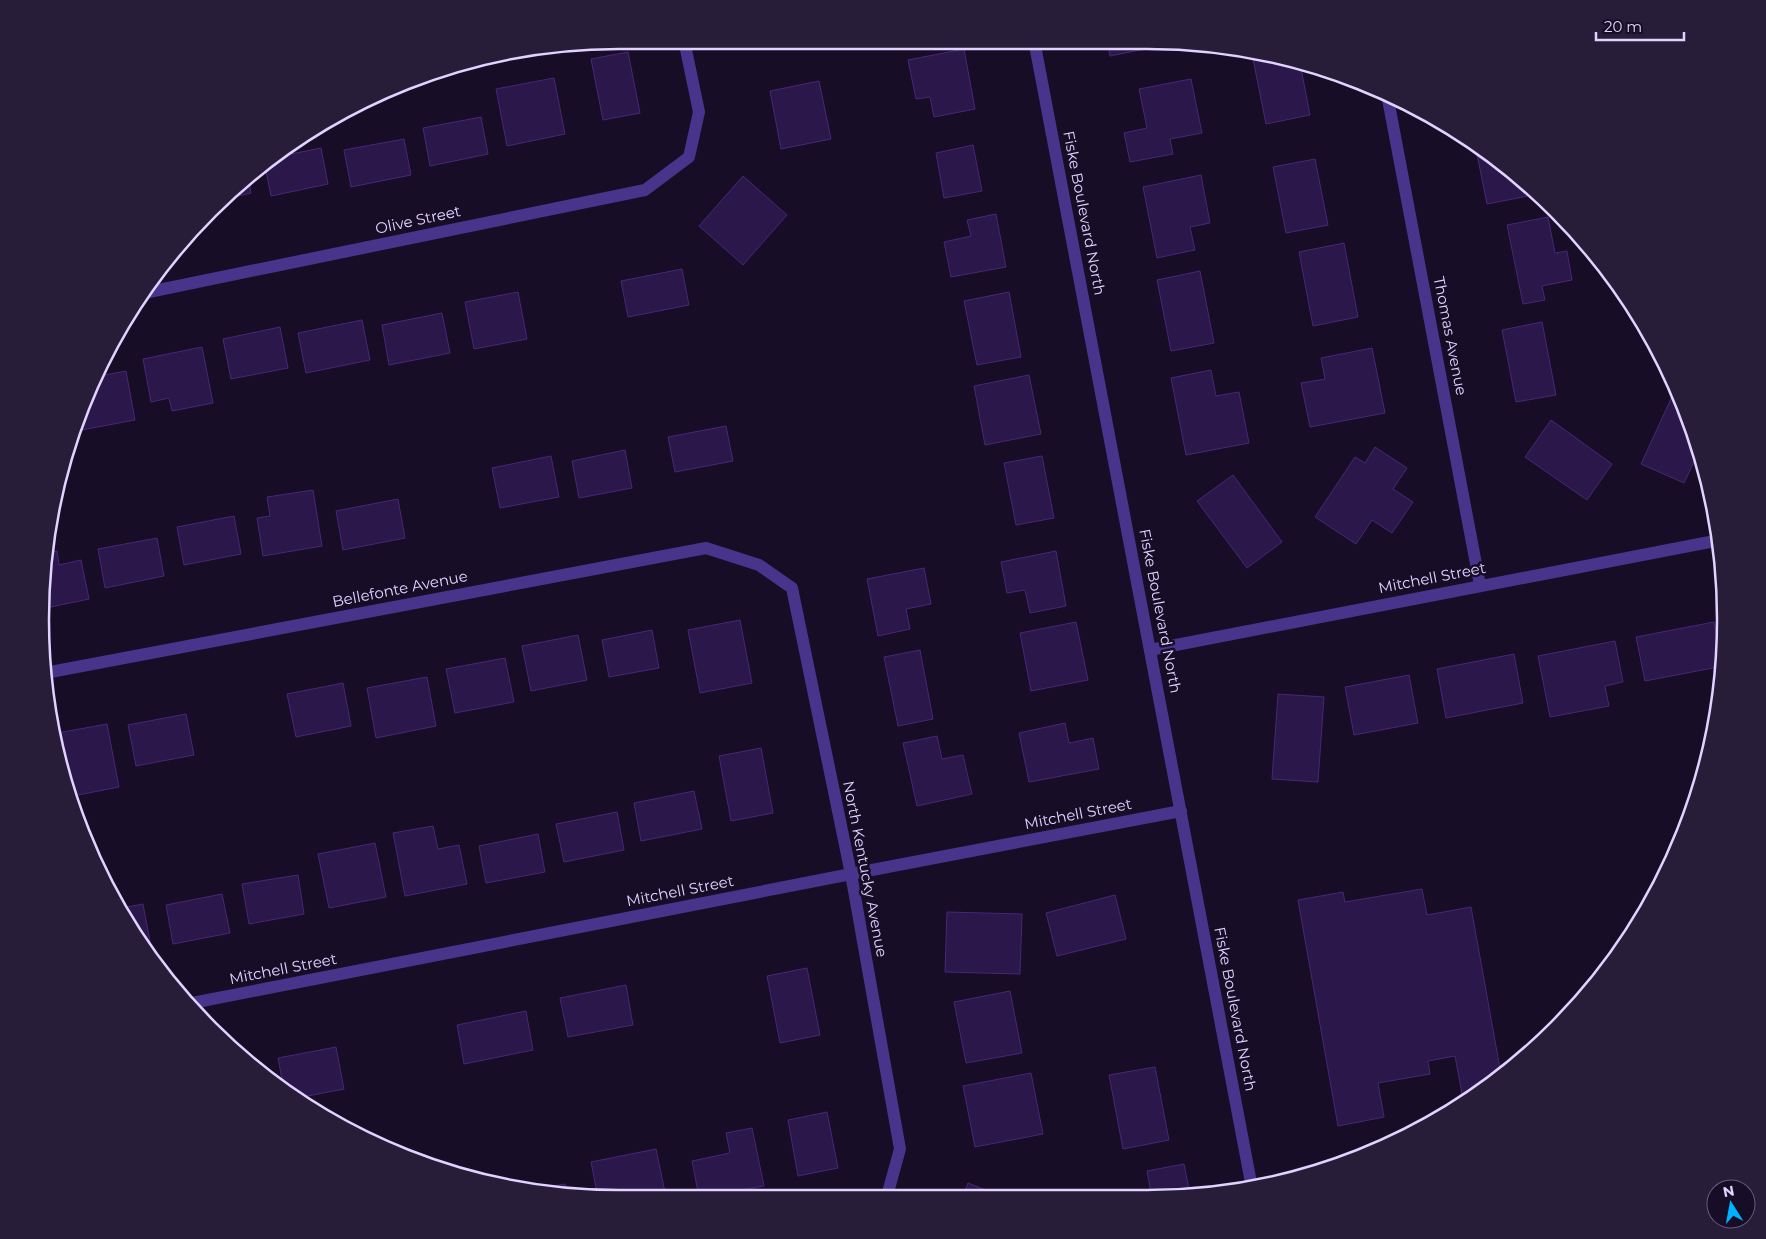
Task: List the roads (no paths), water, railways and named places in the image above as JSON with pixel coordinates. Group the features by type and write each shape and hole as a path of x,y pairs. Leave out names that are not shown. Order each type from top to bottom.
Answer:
{"street":[{"name":"Olive Street","path":"153,291 645,190 689,156 699,112 686,49"},
{"name":"Fiske Boulevard North","path":"1036,49 1251,1180"},
{"name":"Thomas Avenue","path":"1390,104 1480,585"},
{"name":"Mitchell Street","path":"1150,650 1711,542"},
{"name":"Bellefonte Avenue","path":"52,672 706,548 759,565"},
{"name":"North Kentucky Avenue","path":"759,565 792,588 851,874 900,1149 889,1190"},
{"name":"Mitchell Street","path":"196,1002 851,874 1181,812"}]}
